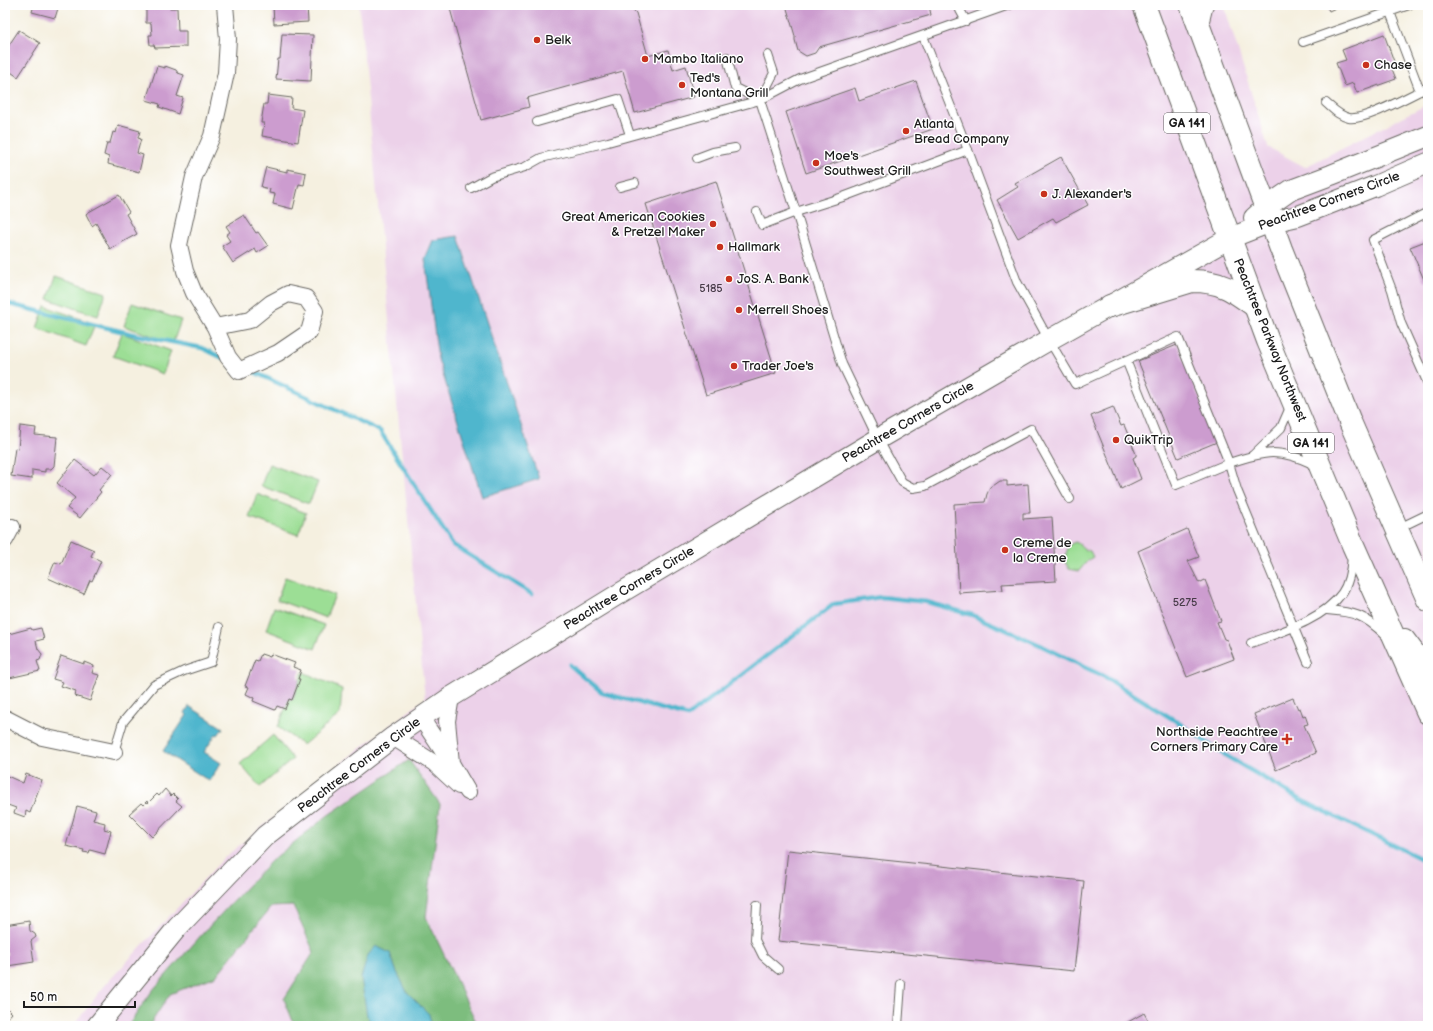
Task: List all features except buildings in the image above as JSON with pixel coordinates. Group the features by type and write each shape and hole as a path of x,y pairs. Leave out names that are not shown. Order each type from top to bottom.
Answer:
{"highway":[{"name":"Peachtree Parkway Northwest","path":"1144,5 1268,341 1353,545 1428,713"},
{"name":"GA 141","path":"1191,5 1268,215 1348,417 1396,530 1428,600"},
{"path":"1110,306 1192,281 1204,281 1230,289 1256,307"},
{"path":"1387,623 1411,648 1428,672"}],"street":[{"path":"215,327 250,320 272,303 288,294 306,298 314,311 309,332 278,353 239,371 228,357 215,327 194,293 185,271 179,245 194,177 212,136 226,73 228,39 225,5"},
{"name":"Peachtree Corners Circle","path":"97,1026 177,928 265,836 393,737 450,697 617,595 878,440 1049,340 1230,238 1268,215 1291,190 1428,136"},
{"name":"Peachtree Corners Circle","path":"1268,215 1298,216 1376,186 1428,163"},
{"path":"450,697 447,733 451,763"},
{"path":"5,718 42,737 114,752"},
{"path":"393,737 434,763 468,792 421,718"}],"lane":[{"path":"959,5 966,21"},
{"path":"472,188 491,177 525,167 541,158 760,100 800,79 1009,5"},
{"path":"1202,38 1209,5"},
{"path":"1304,42 1409,5"},
{"path":"1390,12 1420,91"},
{"path":"923,36 968,150 1016,282 1075,384 1178,337 1229,463 1237,490 1308,662"},
{"path":"768,55 774,73 760,100 842,364 878,440 902,482 913,488 925,486 1031,429 1070,499"},
{"path":"727,57 735,88 760,100"},
{"path":"1326,103 1336,113 1350,118 1364,117 1428,87"},
{"path":"537,122 618,99 630,135"},
{"path":"697,158 713,152 735,148"},
{"path":"757,212 762,225 843,197 968,150"},
{"path":"620,188 635,183"},
{"path":"1428,212 1373,240 1392,290 1401,323 1428,384"},
{"path":"1126,360 1176,484 1229,463 1252,456 1281,453 1300,458 1321,467"},
{"path":"1252,456 1281,428 1293,399"},
{"path":"1396,530 1428,514"},
{"path":"1251,643 1293,627 1327,610 1343,593 1349,579 1353,545"},
{"path":"1327,610 1348,611 1372,622 1398,648"},
{"path":"114,752 123,722 154,685 184,671 211,662 219,627"},
{"path":"757,905 755,940 762,956 778,969"},
{"path":"898,1026 901,984"}],"shaded area":[{"path":"359,5 1224,5 1268,147 1305,167 1428,104 1428,616 1426,614 1428,619 1428,1026 73,1026 106,984 225,857 354,753 425,699"}],"green space":[{"path":"56,276 106,293 98,316 48,299"},
{"path":"132,303 181,320 173,343 124,326"},
{"path":"45,306 95,324 86,346 37,328"},
{"path":"122,333 171,351 163,374 113,356"},
{"path":"269,464 318,482 309,504 261,486"},
{"path":"257,494 306,513 298,535 249,517"},
{"path":"1075,542 1090,551 1093,557 1088,560 1079,571 1069,569 1064,560 1069,545"},
{"path":"285,577 335,595 326,618 277,600"},
{"path":"274,607 324,625 315,649 266,630"},
{"path":"303,672 342,689 340,714 303,745 278,727 289,699 292,700"},
{"path":"273,735 293,759 260,787 240,764"},
{"path":"409,760 440,804 426,917 478,1026 295,1026 284,999 314,952 293,906 271,907 216,976 170,994 149,1026 128,1026 152,991 204,932 271,861 327,816"}],"water":[{"path":"458,236 539,479 482,497 438,359 425,259 433,240"},
{"path":"189,706 223,728 218,735 216,734 204,752 221,763 209,781 163,751 187,715 185,713"},
{"path":"376,946 390,953 396,970 407,992 429,1014 432,1026 373,1026 367,1016 361,978 368,955"}],"waterway":[{"path":"5,303 137,335 202,348 223,358"},
{"path":"250,370 380,431 453,545 532,594"},
{"path":"570,665 603,693 688,716 834,604 881,597 927,602 972,615 1038,644 1105,677 1176,721 1223,754 1301,800 1428,862"}],"place":[{"name":"Belk","path":"537,40"},
{"name":"Mambo Italiano","path":"645,59"},
{"name":"Chase","path":"1366,65"},
{"name":"Ted's Montana Grill","path":"682,85"},
{"name":"Atlanta Bread Company","path":"906,131"},
{"name":"Moe's Southwest Grill","path":"816,163"},
{"name":"J. Alexander's","path":"1044,194"},
{"name":"Great American Cookies & Pretzel Maker","path":"713,224"},
{"name":"Hallmark","path":"720,247"},
{"name":"JoS. A. Bank","path":"729,279"},
{"name":"Merrell Shoes","path":"739,310"},
{"name":"Trader Joe's","path":"734,366"},
{"name":"QuikTrip","path":"1116,440"},
{"name":"Creme de la Creme","path":"1005,550"},
{"name":"Northside Peachtree Corners Primary Care","path":"1287,739"}]}
